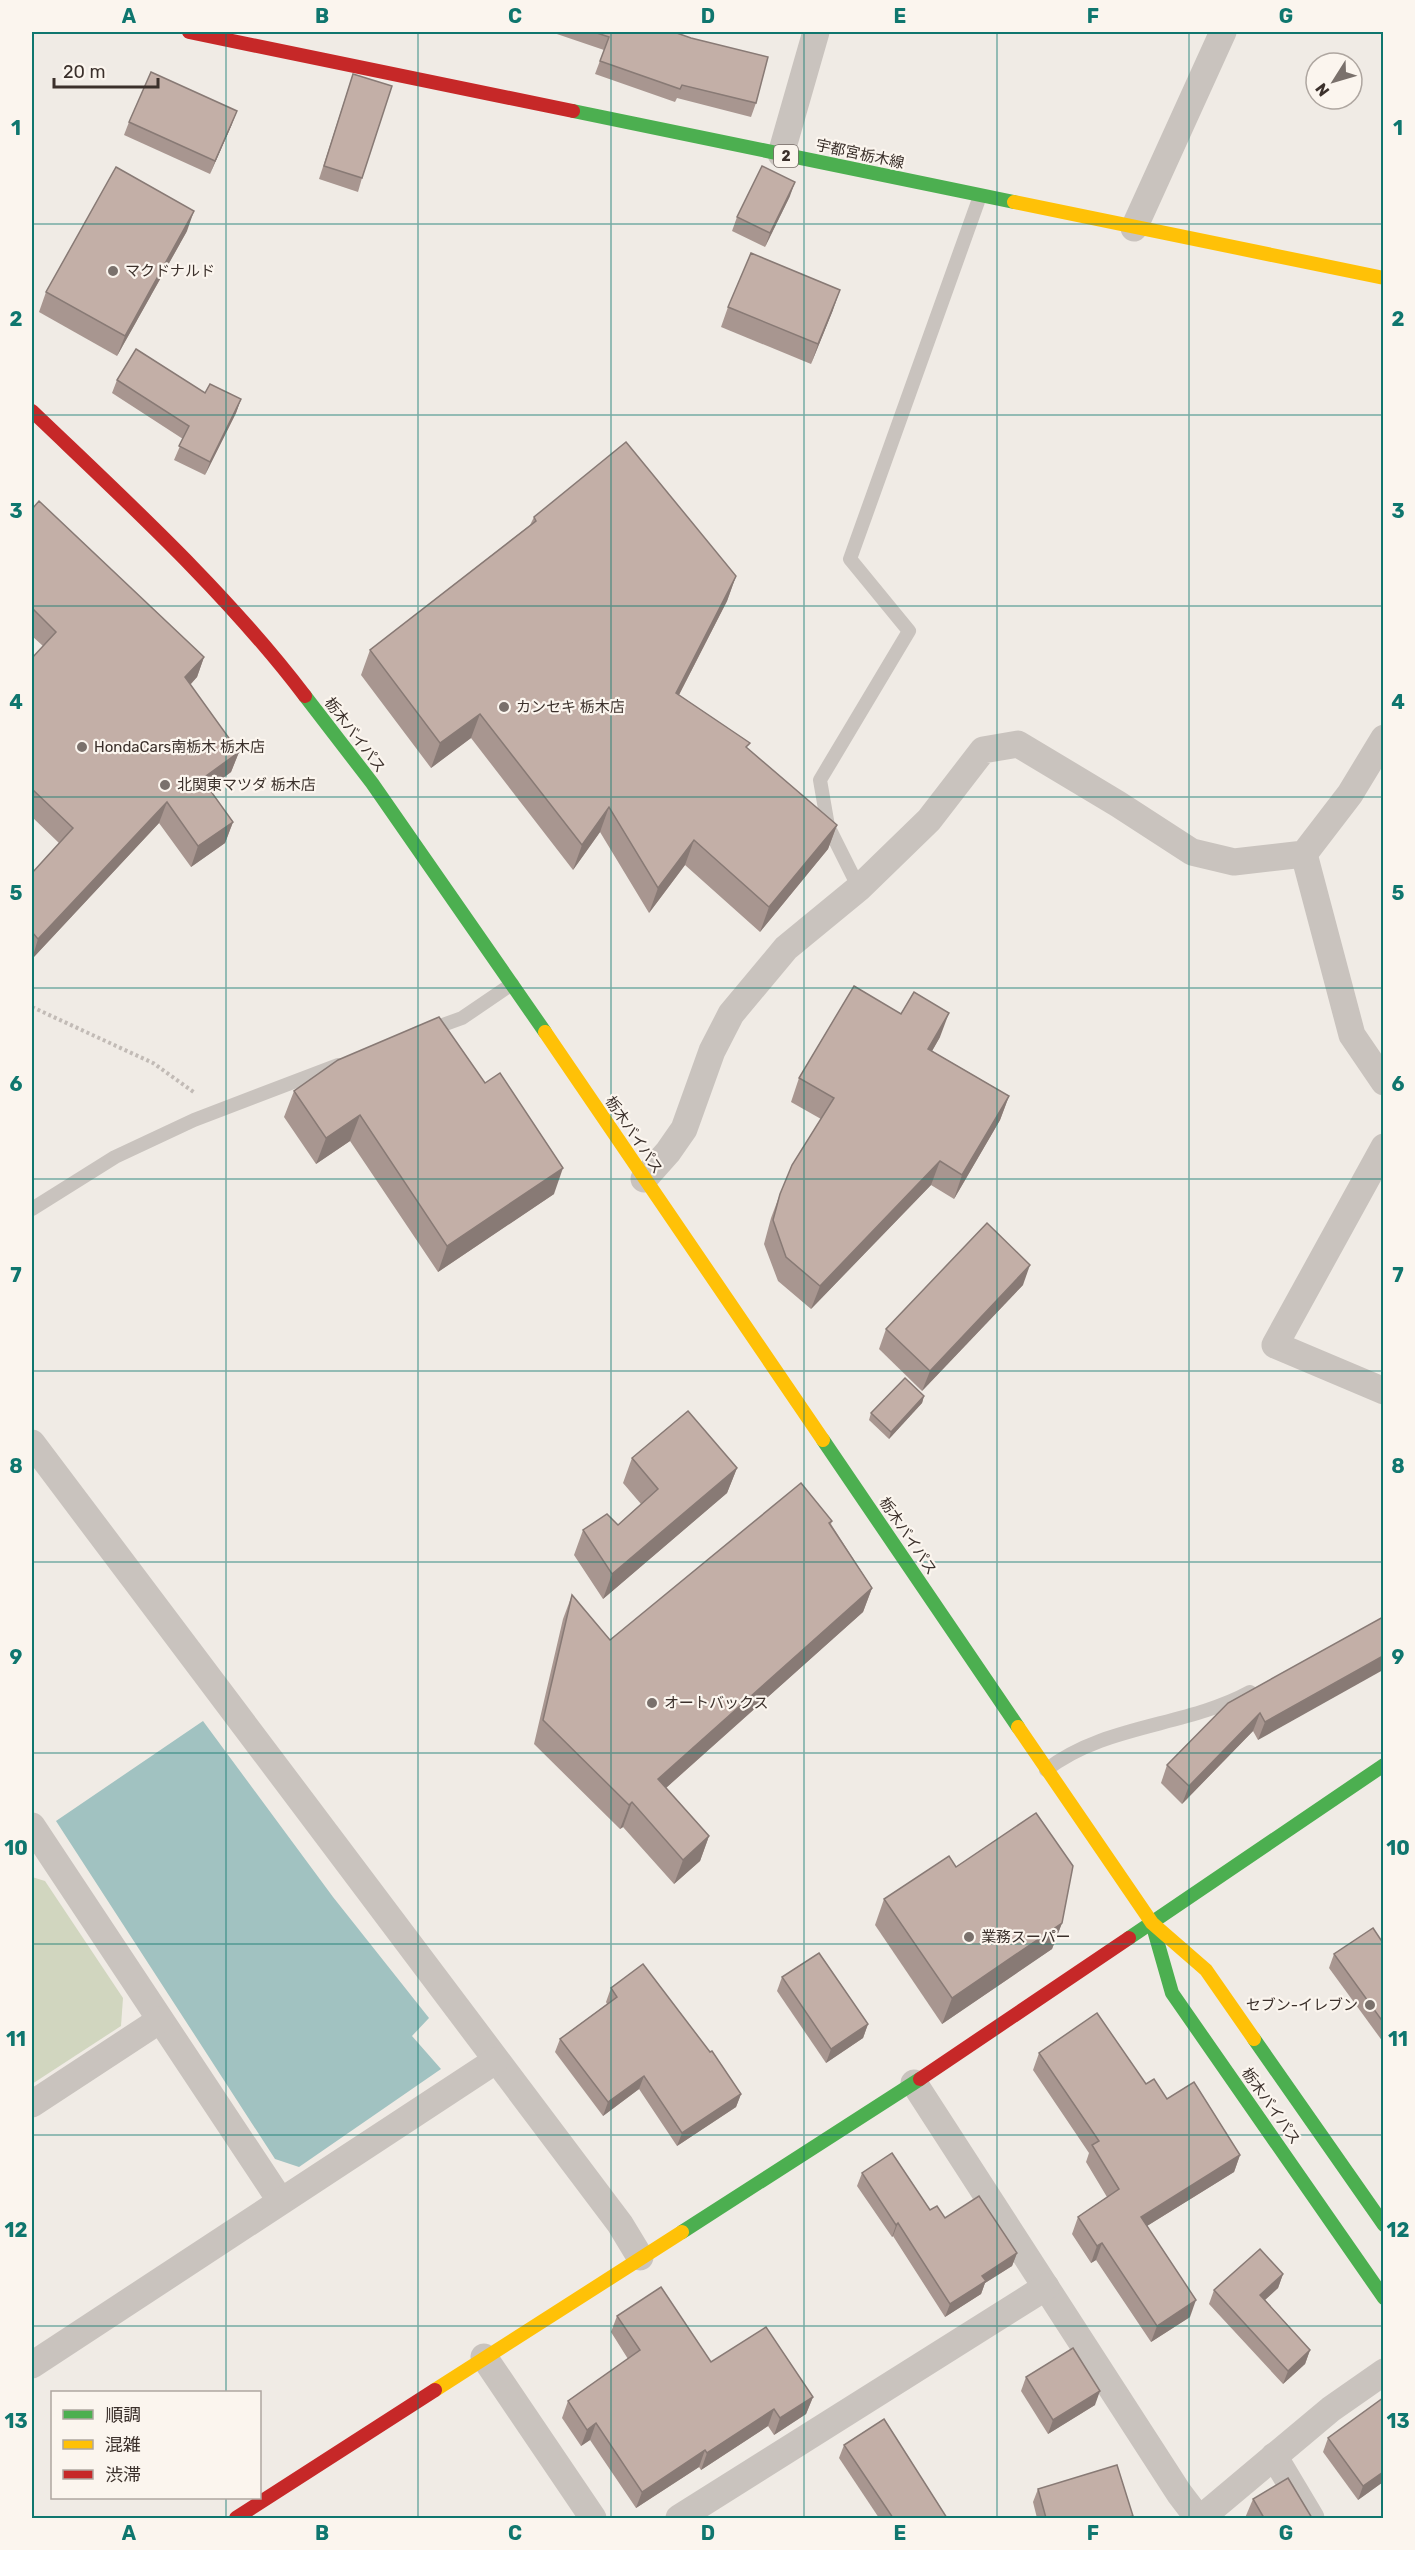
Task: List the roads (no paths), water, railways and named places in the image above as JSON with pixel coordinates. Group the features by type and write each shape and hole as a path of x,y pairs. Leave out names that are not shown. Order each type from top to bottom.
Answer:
{"main road":[{"name":"宇都宮栃木線","path":"189,32 1383,278"},
{"name":"栃木バイパス","path":"32,411 177,550 275,657 372,783 512,984 1152,1923 1206,1970 1383,2225"},
{"path":"236,2518 914,2083 1383,1765"},
{"name":"栃木バイパス","path":"1152,1923 1172,1993 1383,2298"}],"street":[{"path":"781,154 816,32"},
{"path":"1134,228 1223,32"},
{"path":"644,1179 668,1152 684,1129 712,1051 731,1014 786,948 859,888 929,820 983,750 1018,744 1119,804 1192,852 1234,862 1304,854 1350,794 1383,738"},
{"path":"1304,854 1352,1035 1383,1082"},
{"path":"1383,1147 1275,1345 1383,1391"},
{"path":"32,1443 495,2061 620,2224 640,2257"},
{"path":"34,1836 280,2200"},
{"path":"32,2103 160,2020"},
{"path":"32,2365 280,2200 495,2061"},
{"path":"914,2083 1172,2484 1199,2518 1331,2409 1383,2372"},
{"path":"679,2518 1046,2287"},
{"path":"484,2357 593,2518"},
{"path":"1274,2456 1311,2518"}],"lane":[{"path":"859,888 828,826 820,780 909,632 850,559 980,196"},
{"path":"418,1035 462,1018 512,984"},
{"path":"32,1209 115,1157 216,1112 351,1060"},
{"path":"1046,1770 1066,1755 1091,1743 1215,1708 1258,1687"}],"water":[{"path":"203,1721 333,1897 429,2018 412,2036 441,2069 299,2167 275,2159 56,1821"}],"place":[{"name":"マクドナルド","path":"113,271"},
{"name":"カンセキ 栃木店","path":"504,707"},
{"name":"HondaCars南栃木 栃木店","path":"82,747"},
{"name":"北関東マツダ 栃木店","path":"165,785"},
{"name":"オートバックス","path":"652,1703"},
{"name":"業務スーパー","path":"969,1937"},
{"name":"セブン-イレブン","path":"1370,2005"}]}
